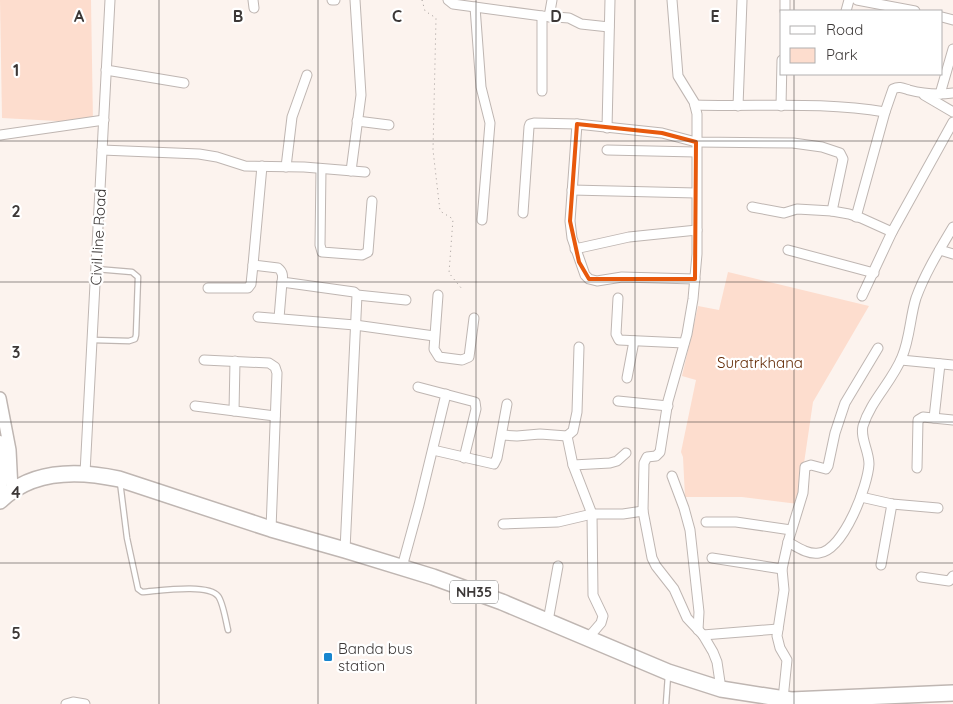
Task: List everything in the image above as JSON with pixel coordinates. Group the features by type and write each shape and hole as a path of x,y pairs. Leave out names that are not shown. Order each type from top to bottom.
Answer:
{"highway":[{"name":"NH35","path":"0,501 6,490 42,477 85,473 119,479 271,529 402,567 502,602 668,672 721,689 800,702 953,692"}],"main road":[{"path":"0,442 2,475 6,490"}],"street":[{"name":"Civil line Road","path":"85,473 110,0"},
{"path":"351,171 361,80 355,0"},
{"path":"448,0 453,4 546,17 569,18 582,24 608,27"},
{"path":"542,91 546,17 552,0"},
{"path":"607,128 610,0"},
{"path":"672,0 678,76 695,105 697,114 695,279 692,313 668,406 660,452 656,456 647,458 644,463 643,511 652,558 674,589 686,618 700,632 717,662 721,689"},
{"path":"738,106 742,0"},
{"path":"857,0 886,9 900,10"},
{"path":"475,6 481,87 490,123 482,220"},
{"path":"940,94 953,49"},
{"path":"106,70 184,83"},
{"path":"286,167 292,117 307,75"},
{"path":"781,106 782,75"},
{"path":"856,217 892,91 896,87 922,94 953,93"},
{"path":"922,94 953,112"},
{"path":"695,105 840,106 885,112"},
{"path":"0,135 104,120"},
{"path":"357,121 389,125"},
{"path":"862,296 892,232 953,122"},
{"path":"523,213 530,124 534,123 576,124 662,133 696,142 793,143 822,147 840,153 843,159 832,211"},
{"path":"576,124 570,221 575,249 585,275 596,281 622,277 695,279"},
{"path":"102,150 199,154 217,157 245,166 365,172"},
{"path":"607,150 696,152"},
{"path":"208,288 248,288 252,284 262,166"},
{"path":"321,169 320,245 322,252 362,255 368,252 372,201"},
{"path":"572,190 696,193"},
{"path":"752,207 784,213 797,209 832,211 856,217 892,232"},
{"path":"788,542 808,552 819,553 826,551 840,538 861,497 869,467 863,427 876,397 901,360 907,344 916,298 953,227"},
{"path":"575,249 629,237 697,230"},
{"path":"788,250 874,272"},
{"path":"940,250 953,254"},
{"path":"253,265 282,270 279,318"},
{"path":"282,282 354,292 357,295 406,300"},
{"path":"345,550 357,295"},
{"path":"438,295 434,349 439,356 466,359 470,352 474,318"},
{"path":"618,298 617,338 619,340 684,343"},
{"path":"258,317 356,325 434,336"},
{"path":"627,378 634,341"},
{"path":"502,434 518,436 540,434 567,436 574,431 577,412 579,347"},
{"path":"782,699 787,660 778,642 784,590 782,569 791,530 803,493 805,467 811,465 826,469 828,466 835,433 845,402 878,348"},
{"path":"204,360 269,363 275,366 277,373 271,529"},
{"path":"901,360 953,365"},
{"path":"234,411 235,361"},
{"path":"934,418 940,364"},
{"path":"418,387 472,400 476,405 464,458"},
{"path":"402,567 434,450 446,394"},
{"path":"0,398 10,450 6,490"},
{"path":"618,401 668,406"},
{"path":"434,450 494,464 497,458 507,404"},
{"path":"195,406 275,416"},
{"path":"917,468 918,420 923,417 953,420"},
{"path":"567,436 573,465 592,514 593,595 603,616 601,622 588,638"},
{"path":"573,465 610,463 617,461 626,453"},
{"path":"672,476 690,530 700,632"},
{"path":"861,497 892,504 938,508"},
{"path":"881,565 892,504"},
{"path":"503,524 558,522 592,514 623,514 643,511"},
{"path":"706,522 736,522 791,530"},
{"path":"712,558 782,569"},
{"path":"548,621 558,566"},
{"path":"921,577 945,581 950,580 953,576"},
{"path":"700,632 778,629"},
{"path":"66,704 73,702 84,704"}],"lane":[{"path":"93,340 129,341 135,339 136,335 138,277 132,272 96,269"},
{"path":"119,479 138,590 142,592 198,589 210,591 218,596 228,630"},
{"path":"666,704 668,672"}],"path":[{"path":"422,0 425,11 436,18 433,150 440,211 453,219 449,273 462,289"}],"highlighted area":[{"path":"577,124 662,133 696,142 695,279 589,279 579,262 570,221"}],"green space":[{"path":"0,0 91,0 93,123 2,118"},
{"name":"Suratrkhana","path":"728,272 869,306 813,402 798,504 742,497 685,497 683,457 681,452 696,380 682,376 698,306 719,310"}],"place":[{"name":"Banda bus station","path":"328,657"}]}
